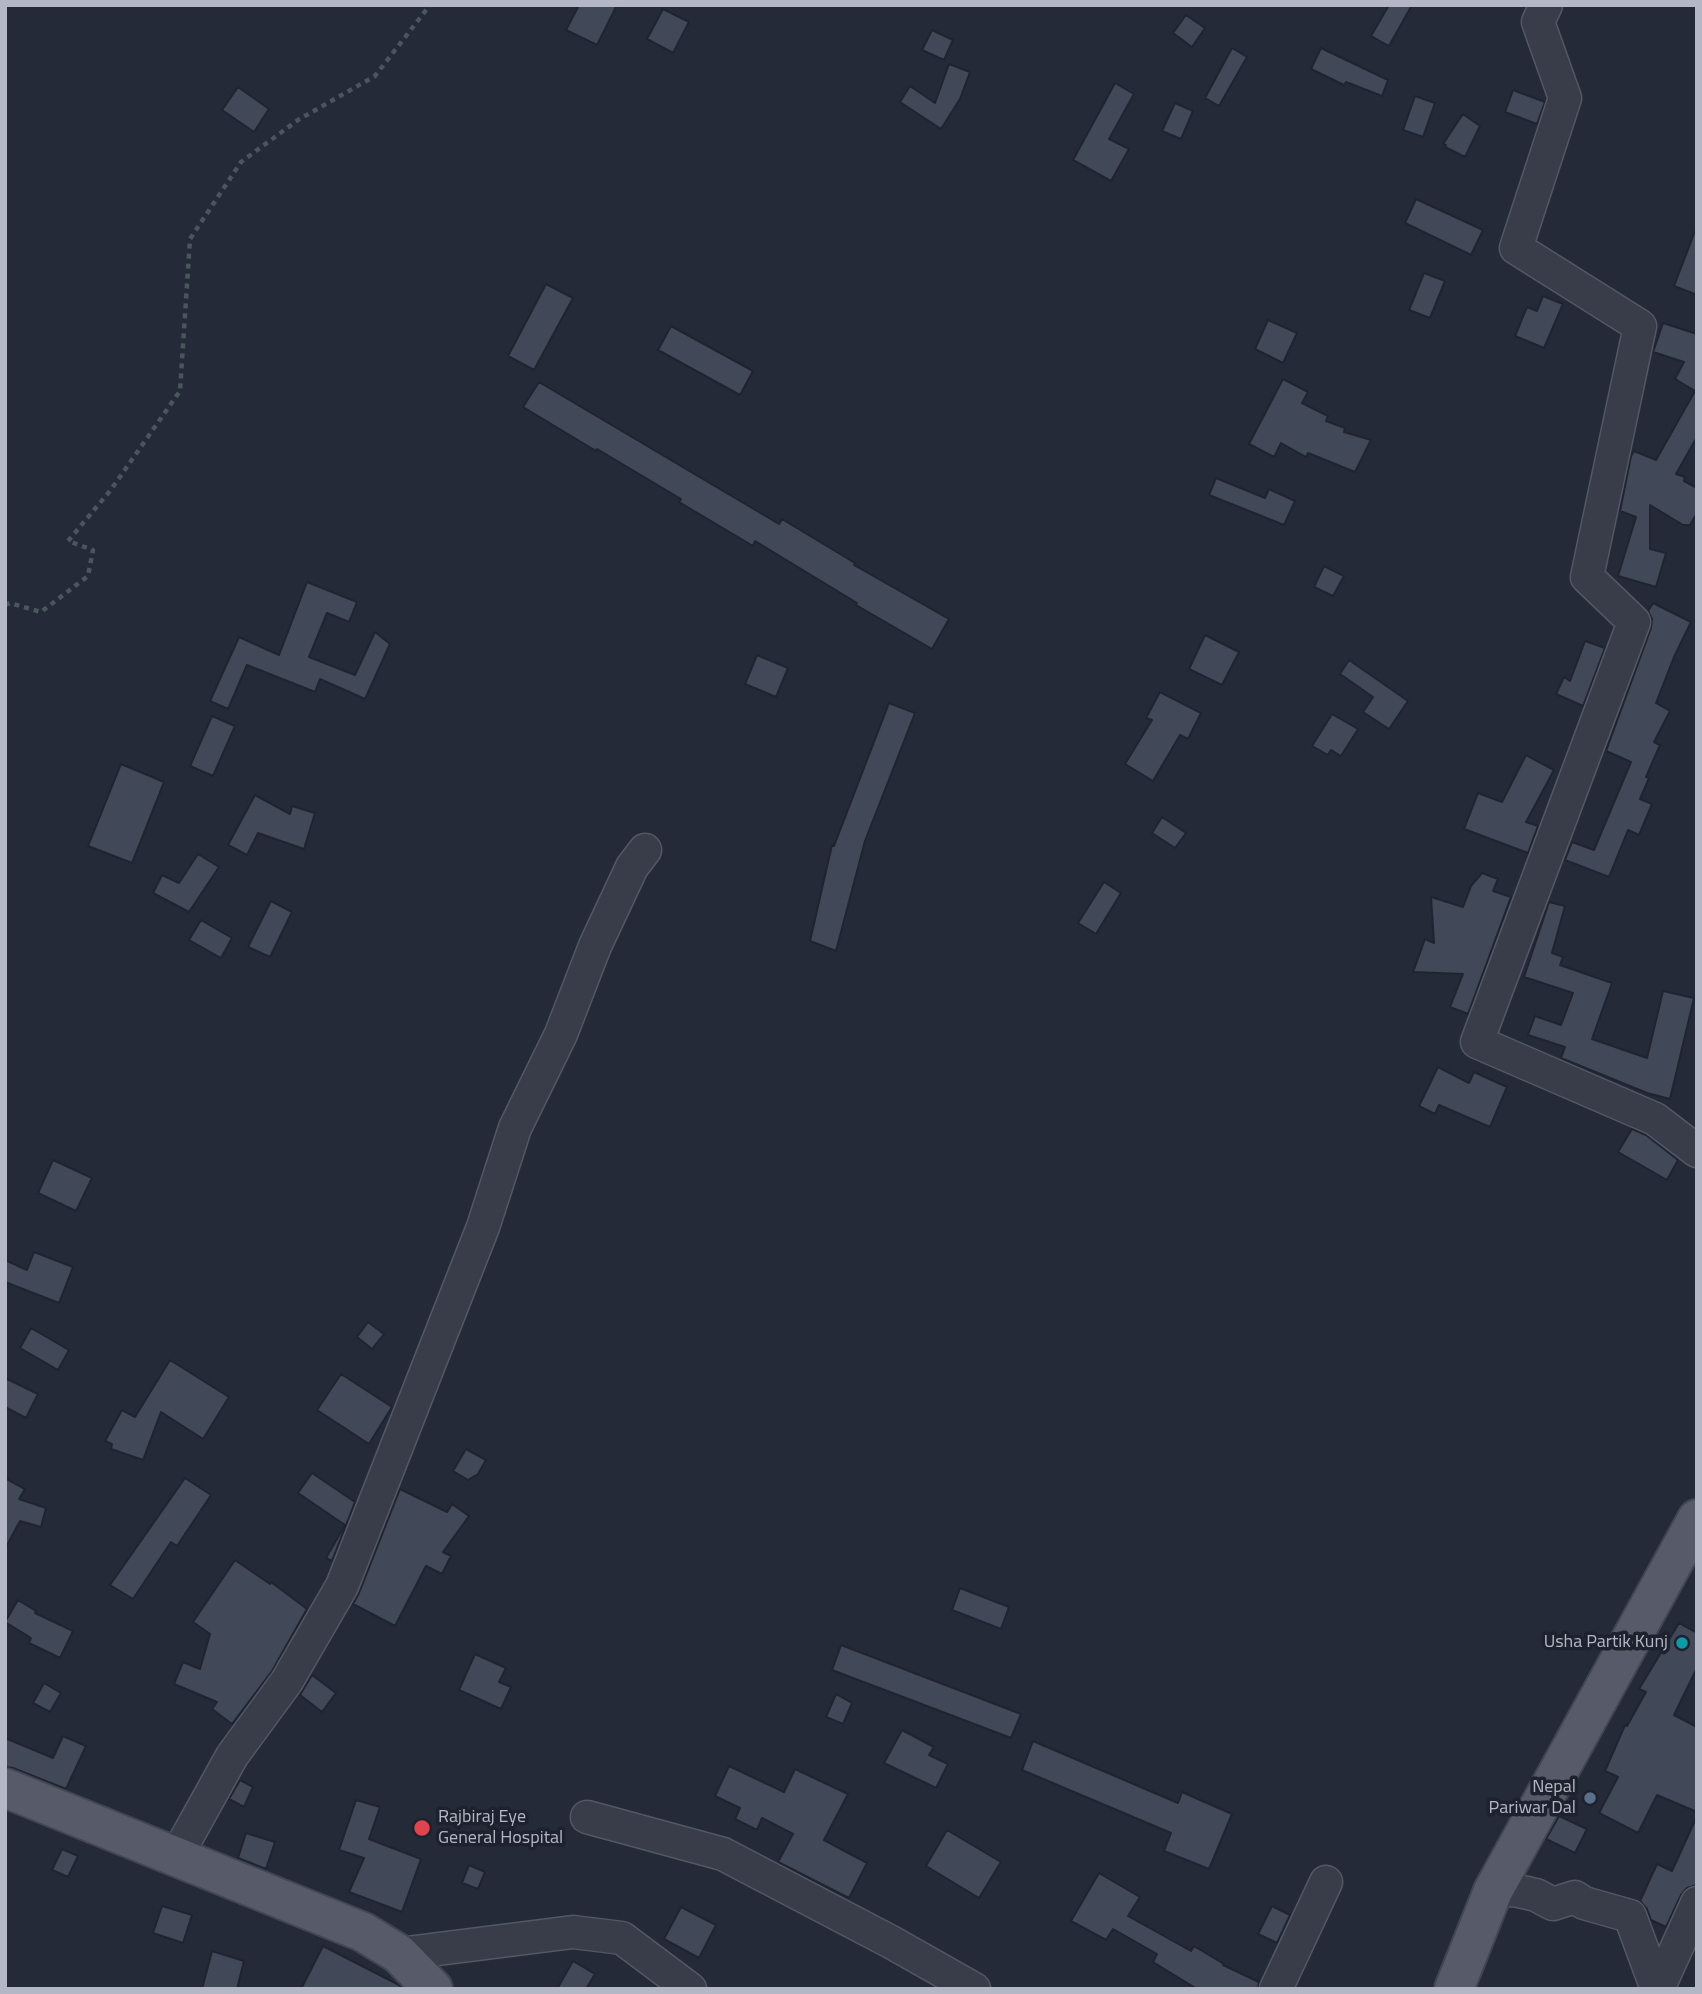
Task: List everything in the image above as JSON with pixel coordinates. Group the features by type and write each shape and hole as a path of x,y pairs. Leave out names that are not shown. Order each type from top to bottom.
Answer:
{"main road":[{"path":"1454,1989 1493,1891 1697,1519"},
{"path":"5,1788 363,1932 399,1954 433,1989"}],"street":[{"path":"1546,5 1538,22 1565,98 1517,248 1640,326 1587,578 1634,622 1477,1042 1655,1119 1697,1151"},
{"path":"176,1857 232,1756 287,1681 342,1586 483,1227 515,1128 561,1034 595,946 632,867 645,850"},
{"path":"587,1817 723,1854 891,1942 925,1978 974,1989"},
{"path":"1276,1989 1326,1882"},
{"path":"1493,1891 1514,1890 1536,1895 1553,1904 1575,1897 1584,1903 1630,1916 1657,1989"},
{"path":"1657,1989 1697,1903"},
{"path":"399,1954 573,1932 622,1938 690,1989"}],"path":[{"path":"5,605 10,603 41,612 88,576 93,550 68,541 110,491 180,391 190,239 241,162 298,120 375,76 430,5"}],"building":[{"path":"579,5 617,5 597,45 566,30"},
{"path":"1389,5 1412,5 1389,46 1371,36"},
{"path":"663,9 689,22 673,53 647,39"},
{"path":"1186,15 1205,28 1192,47 1173,33"},
{"path":"932,30 953,40 944,60 922,50"},
{"path":"1232,48 1247,57 1219,106 1205,98"},
{"path":"1321,48 1388,80 1382,96 1346,82 1344,85 1311,69"},
{"path":"949,64 970,72 960,99 941,129 900,102 910,86 935,103"},
{"path":"1115,83 1134,94 1109,139 1129,149 1111,181 1073,160"},
{"path":"238,87 269,109 254,132 222,110"},
{"path":"1513,90 1545,102 1537,124 1505,112"},
{"path":"1415,96 1435,103 1423,137 1403,130"},
{"path":"1175,103 1193,111 1181,139 1162,131"},
{"path":"1463,114 1480,126 1465,157 1443,144"},
{"path":"1416,199 1483,230 1471,255 1405,223"},
{"path":"1697,231 1697,295 1674,286"},
{"path":"1424,273 1445,281 1430,318 1409,310"},
{"path":"546,284 573,298 534,370 508,356"},
{"path":"1543,296 1563,304 1544,348 1515,336 1527,307 1537,311"},
{"path":"1268,320 1297,333 1283,363 1255,349"},
{"path":"1663,323 1697,334 1697,437 1676,474 1685,477 1684,481 1697,488 1697,513 1690,525 1683,525 1650,505 1650,549 1666,553 1656,587 1618,576 1636,517 1620,511 1631,456 1634,451 1656,460 1695,391 1675,379 1684,362 1653,352"},
{"path":"671,326 753,371 740,395 658,350"},
{"path":"1283,379 1308,392 1302,403 1328,416 1326,421 1345,428 1344,432 1371,440 1355,472 1308,453 1306,457 1281,443 1274,457 1249,444"},
{"path":"539,382 779,524 782,519 855,563 854,565 949,619 932,649 755,541 753,546 679,502 681,499 523,407"},
{"path":"1216,478 1265,498 1269,489 1295,501 1284,525 1209,495"},
{"path":"1324,566 1344,576 1333,596 1314,587"},
{"path":"307,582 357,602 349,622 327,613 309,657 355,675 375,632 390,644 365,699 320,679 315,692 247,665 228,709 210,701 239,637 279,655"},
{"path":"1653,603 1691,622 1656,703 1670,711 1654,742 1660,745 1640,799 1652,804 1639,835 1628,830 1609,877 1565,860 1572,842 1594,850 1631,762 1606,751 1651,628 1652,619 1648,611"},
{"path":"1205,635 1239,652 1222,685 1189,669"},
{"path":"1585,641 1605,648 1583,706 1556,694 1564,677 1570,681"},
{"path":"757,655 788,668 776,697 745,684"},
{"path":"1349,660 1408,701 1389,729 1363,712 1373,697 1340,674"},
{"path":"1160,692 1201,713 1188,739 1180,735 1153,781 1125,764 1152,720 1146,718"},
{"path":"889,703 915,713 865,841 836,951 810,941 832,845 834,846"},
{"path":"1332,714 1358,729 1341,756 1331,750 1328,755 1312,746"},
{"path":"212,716 235,726 213,776 190,766"},
{"path":"1526,755 1554,770 1526,822 1538,826 1528,853 1464,829 1478,793 1502,802"},
{"path":"121,764 164,782 132,863 88,846"},
{"path":"255,795 290,814 292,806 315,813 304,849 258,833 247,855 228,845"},
{"path":"1162,817 1186,833 1175,848 1152,833"},
{"path":"198,854 219,867 189,912 153,893 162,875 179,883"},
{"path":"1482,873 1498,879 1493,891 1511,897 1468,1014 1450,1007 1463,974 1413,972 1425,939 1434,943 1431,897 1463,907 1471,886"},
{"path":"1104,882 1121,893 1096,934 1078,923"},
{"path":"271,901 292,912 270,957 248,947"},
{"path":"1549,902 1565,906 1552,953 1563,957 1560,965 1612,983 1592,1039 1647,1058 1663,991 1694,998 1670,1099 1647,1093 1561,1058 1565,1047 1528,1035 1535,1016 1561,1025 1573,993 1524,977"},
{"path":"201,920 232,938 221,958 189,940"},
{"path":"1438,1067 1469,1083 1474,1072 1507,1087 1490,1127 1439,1105 1435,1114 1419,1106"},
{"path":"1632,1129 1646,1135 1678,1160 1667,1180 1618,1152"},
{"path":"53,1160 92,1178 76,1211 38,1193"},
{"path":"34,1252 73,1267 59,1303 5,1282 5,1260 27,1270"},
{"path":"368,1322 384,1334 372,1349 357,1337"},
{"path":"31,1328 69,1350 58,1370 20,1348"},
{"path":"170,1360 229,1397 203,1439 161,1412 143,1460 111,1449 112,1444 105,1441 122,1410 135,1417"},
{"path":"341,1374 392,1407 369,1444 317,1410"},
{"path":"5,1378 38,1394 26,1418 5,1407"},
{"path":"466,1449 486,1460 478,1474 468,1480 453,1471"},
{"path":"312,1473 355,1502 332,1561 326,1558 345,1525 298,1493"},
{"path":"5,1478 25,1489 19,1499 46,1508 41,1527 20,1521 5,1549"},
{"path":"185,1478 211,1495 177,1546 171,1542 133,1599 110,1585"},
{"path":"400,1489 447,1512 452,1504 469,1516 443,1552 451,1556 442,1574 426,1566 395,1626 353,1604"},
{"path":"235,1560 307,1609 272,1671 232,1724 212,1709 217,1702 174,1684 183,1662 200,1669 210,1634 193,1622"},
{"path":"960,1588 1009,1607 1001,1629 952,1610"},
{"path":"18,1600 36,1611 35,1613 73,1631 60,1658 29,1643 31,1638 5,1622"},
{"path":"1679,1623 1697,1633 1697,1668 1674,1715 1697,1727 1697,1812 1657,1795 1638,1833 1599,1813 1618,1777 1605,1771 1625,1725 1627,1726 1646,1692 1639,1689"},
{"path":"841,1645 1021,1714 1011,1738 832,1670"},
{"path":"475,1654 506,1668 499,1682 511,1687 501,1709 459,1690"},
{"path":"312,1675 336,1693 322,1712 300,1695"},
{"path":"44,1683 61,1693 50,1712 33,1703"},
{"path":"836,1694 852,1703 843,1724 826,1717"},
{"path":"902,1730 934,1747 929,1755 948,1764 936,1788 884,1763"},
{"path":"63,1736 86,1746 66,1789 5,1767 5,1738 53,1758"},
{"path":"1033,1741 1178,1803 1182,1792 1232,1814 1209,1869 1164,1851 1171,1833 1022,1770"},
{"path":"729,1766 784,1792 795,1769 848,1794 824,1840 867,1863 849,1898 778,1862 793,1834 762,1818 757,1830 735,1819 740,1808 715,1796"},
{"path":"240,1780 253,1787 244,1807 229,1799"},
{"path":"356,1800 380,1807 369,1839 421,1859 402,1912 349,1892 364,1858 339,1850"},
{"path":"1559,1816 1587,1829 1575,1853 1546,1839"},
{"path":"1697,1816 1697,1885 1687,1888 1681,1895 1666,1927 1651,1920 1640,1901 1657,1864 1672,1871"},
{"path":"947,1830 1001,1862 979,1898 926,1866"},
{"path":"246,1833 275,1842 266,1869 238,1858"},
{"path":"62,1849 78,1856 68,1877 52,1870"},
{"path":"469,1865 485,1872 478,1889 462,1883"},
{"path":"1099,1873 1140,1897 1128,1916 1191,1951 1194,1946 1223,1965 1259,1982 1258,1989 1197,1989 1153,1962 1157,1954 1113,1929 1106,1940 1071,1921"},
{"path":"162,1906 192,1915 183,1943 153,1933"},
{"path":"1272,1906 1290,1915 1277,1943 1258,1934"},
{"path":"681,1907 716,1925 699,1958 664,1939"},
{"path":"323,1946 399,1985 402,1989 301,1989"},
{"path":"212,1951 244,1961 237,1989 202,1989"},
{"path":"573,1961 595,1974 586,1989 557,1989"}],"place":[{"name":"Usha Partik Kunj","path":"1682,1643"},
{"name":"Nepal Pariwar Dal","path":"1590,1798"},
{"name":"Rajbiraj Eye General Hospital","path":"422,1828"}]}
